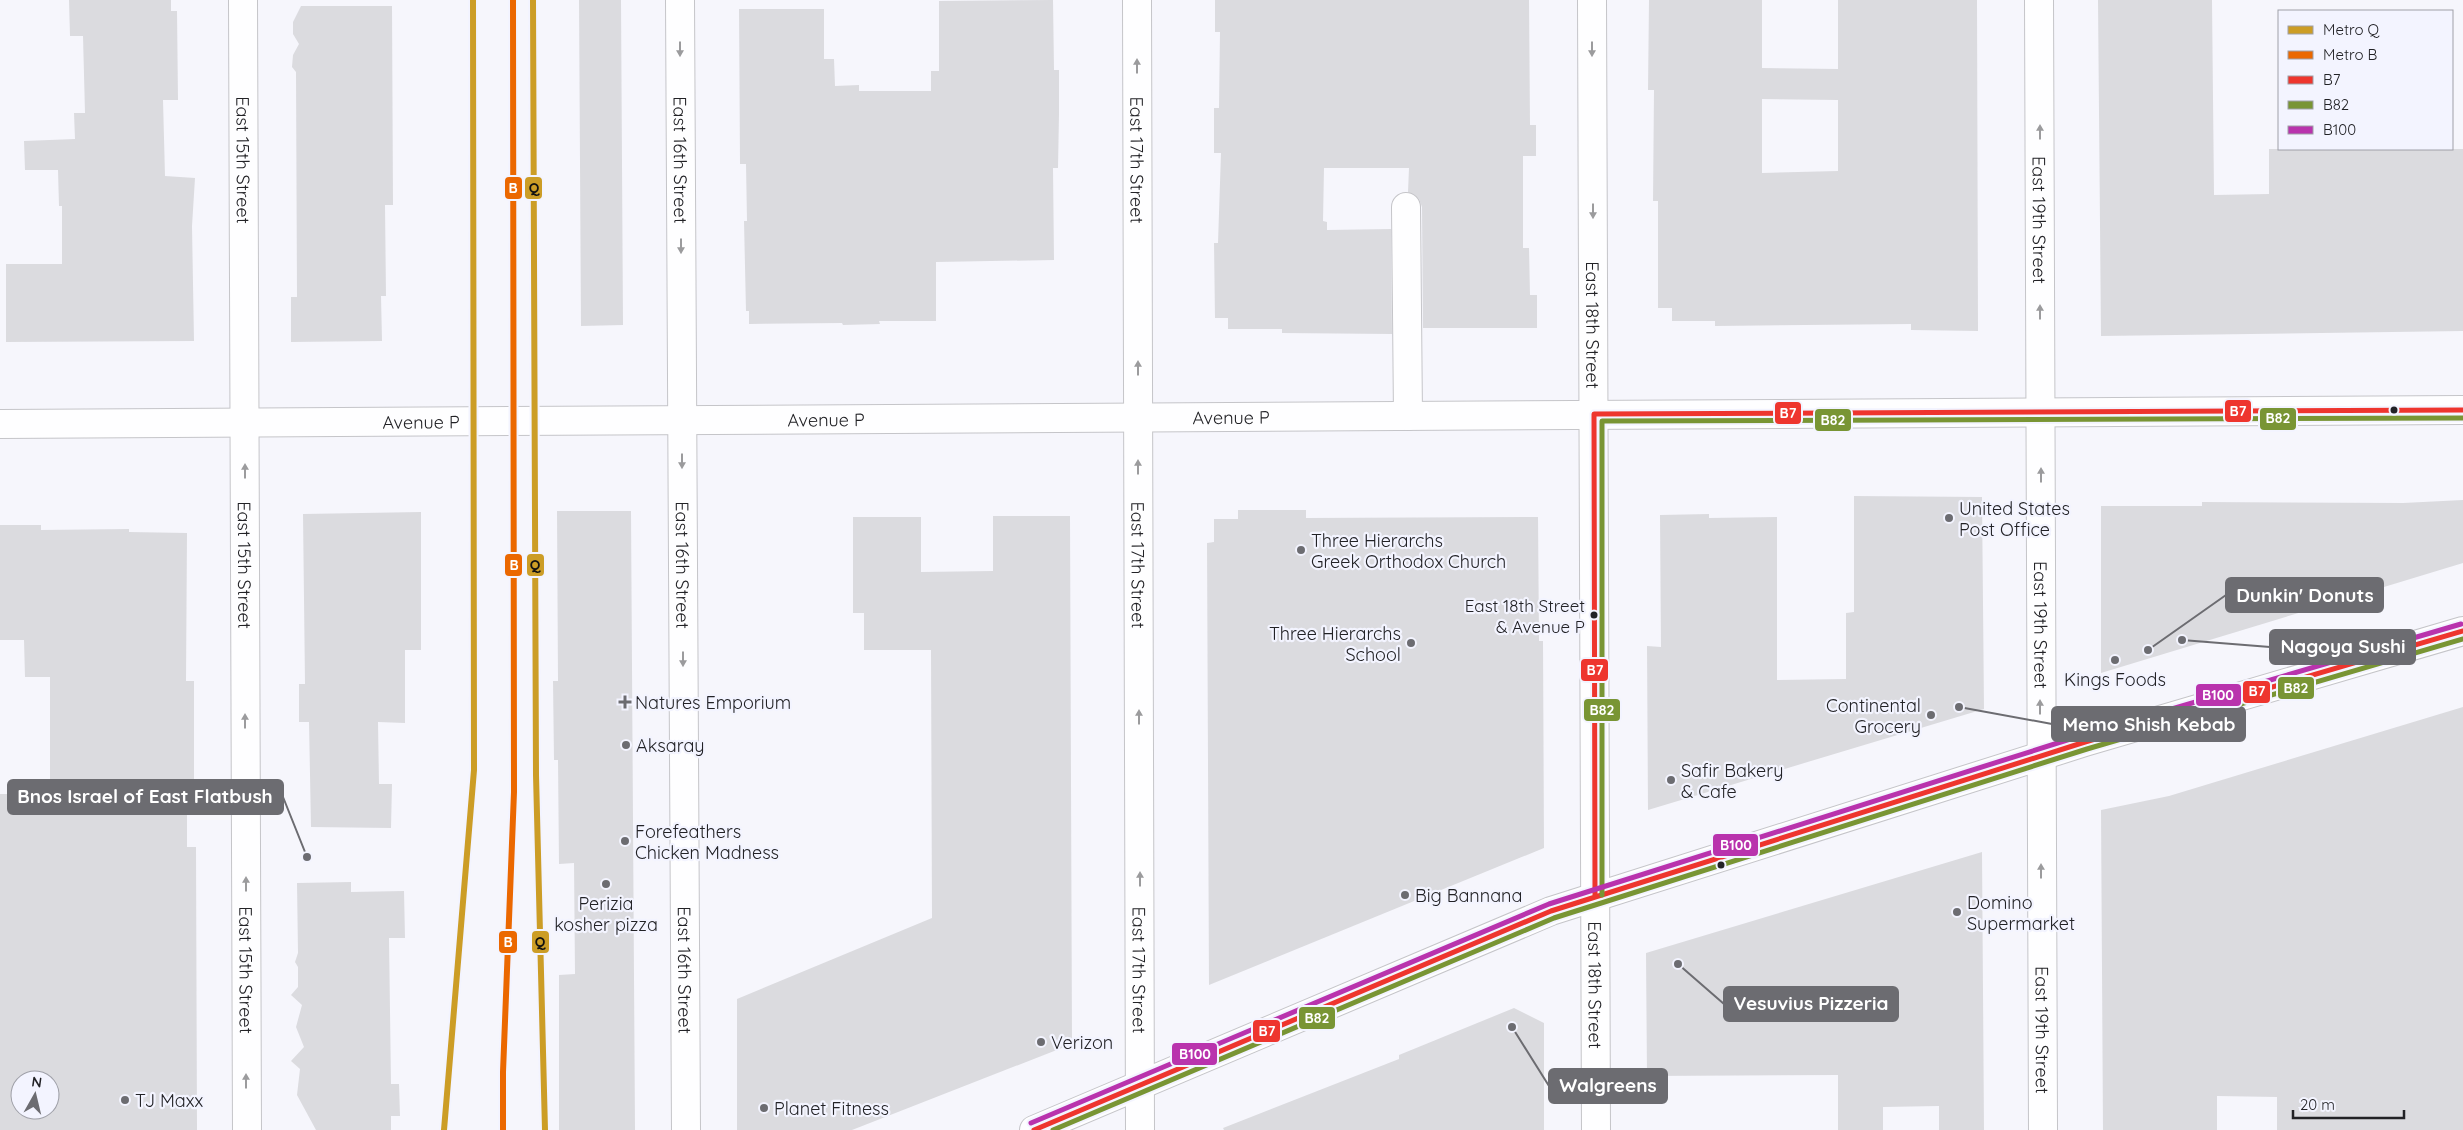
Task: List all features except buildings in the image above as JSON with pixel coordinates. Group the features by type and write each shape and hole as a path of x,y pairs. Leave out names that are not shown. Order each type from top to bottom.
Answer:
{"street":[{"name":"East 15th Street","path":"243,0 247,1130"},
{"name":"East 16th Street","path":"680,0 686,1130"},
{"name":"East 17th Street","path":"1136,0 1140,1130"},
{"name":"East 18th Street","path":"1592,0 1596,1130"},
{"name":"East 19th Street","path":"2039,0 2042,1130"},
{"path":"1406,207 1408,416"},
{"name":"Avenue P","path":"0,424 2463,410"},
{"path":"1034,1130 1551,910 2041,756 2463,631"}],"metro line":[{"name":"Q","path":"444,1130 474,770 473,0"},
{"name":"B","path":"503,1130 503,1072 514,792 513,0"},
{"name":"Q","path":"533,0 536,775 545,1130"}],"transit line":[{"name":"B7","path":"1595,895 1594,414 2463,410"},
{"name":"B82","path":"1602,895 1602,421 2463,418"},
{"name":"B100","path":"1031,1123 1549,904 2083,735 2461,624"},
{"name":"B7","path":"1034,1130 1551,911 2085,742 2463,631"},
{"name":"B82","path":"1053,1130 1554,918 2087,749 2463,639"}],"place":[{"name":"United States Post Office","path":"1949,518"},
{"name":"Three Hierarchs Greek Orthodox Church","path":"1301,550"},
{"name":"East 18th Street & Avenue P","path":"1594,615"},
{"name":"Nagoya Sushi","path":"2182,640"},
{"name":"Three Hierarchs School","path":"1411,643"},
{"name":"Dunkin' Donuts","path":"2148,650"},
{"name":"Kings Foods","path":"2115,660"},
{"name":"Natures Emporium","path":"625,702"},
{"name":"Memo Shish Kebab","path":"1959,707"},
{"name":"Continental Grocery","path":"1931,715"},
{"name":"Aksaray","path":"626,745"},
{"name":"Safir Bakery & Cafe","path":"1671,780"},
{"name":"Forefeathers Chicken Madness","path":"625,841"},
{"name":"Bnos Israel of East Flatbush","path":"307,857"},
{"name":"Perizia kosher pizza","path":"606,884"},
{"name":"Big Bannana","path":"1405,895"},
{"name":"Domino Supermarket","path":"1957,912"},
{"name":"Vesuvius Pizzeria","path":"1678,964"},
{"name":"Walgreens","path":"1512,1027"},
{"name":"Verizon","path":"1041,1042"},
{"name":"TJ Maxx","path":"125,1100"},
{"name":"Planet Fitness","path":"764,1108"}]}
